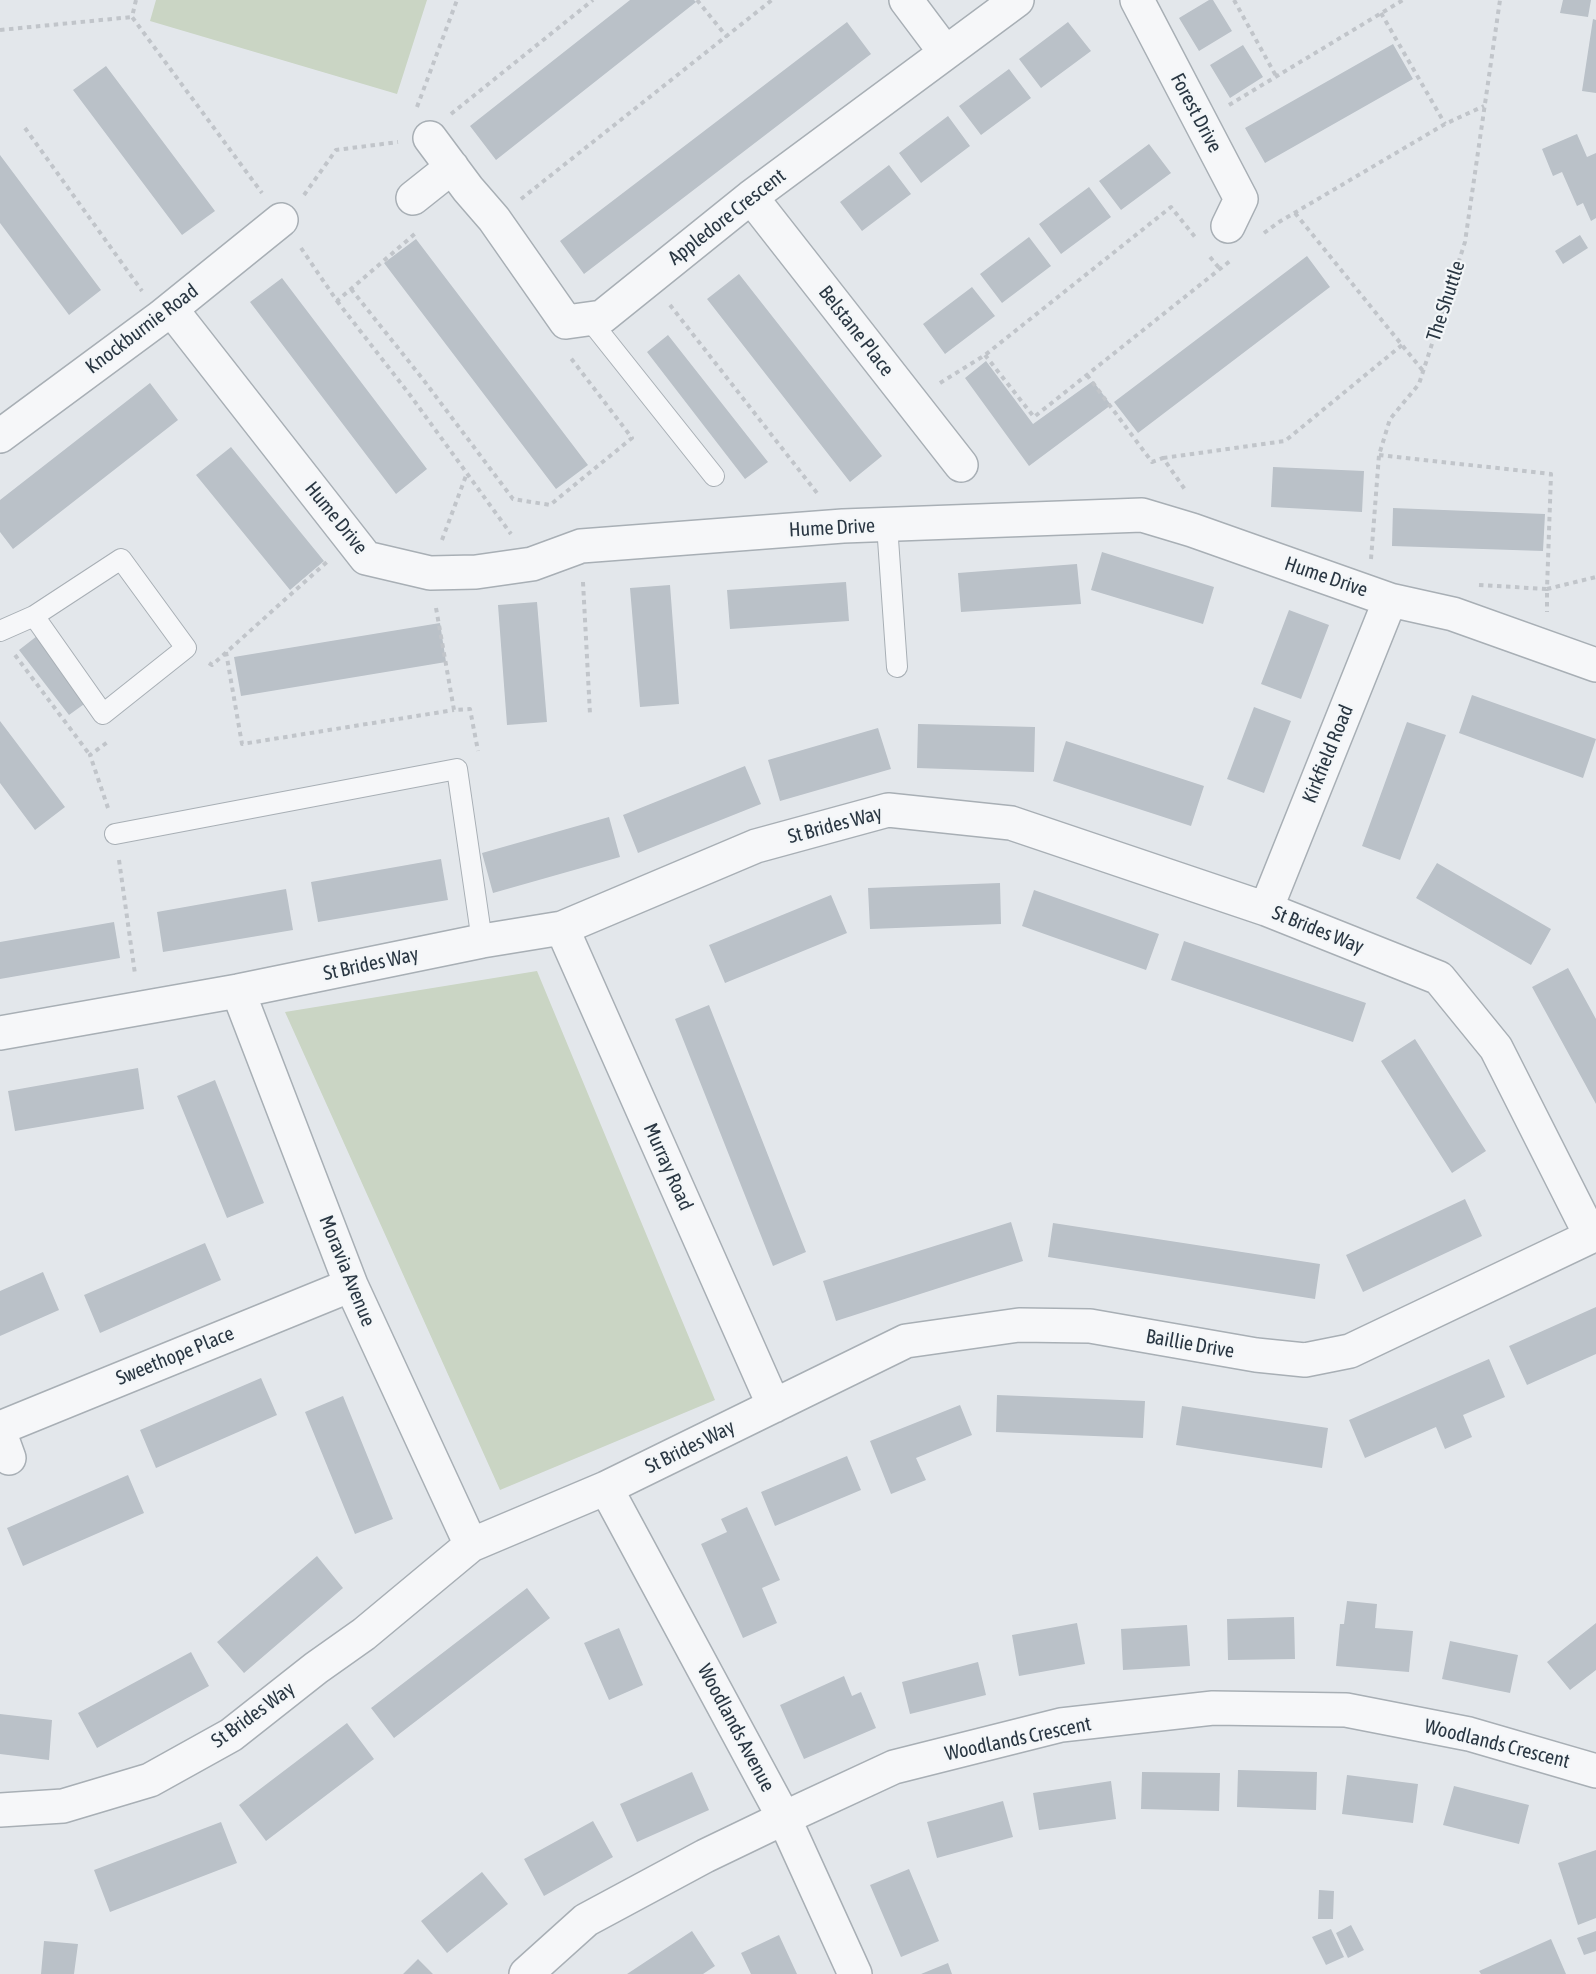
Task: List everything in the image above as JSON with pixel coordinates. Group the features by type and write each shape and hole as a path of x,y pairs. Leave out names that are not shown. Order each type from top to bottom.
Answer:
{"street":[{"path":"906,0 945,52"},
{"name":"Appledore Crescent","path":"577,320 602,317 751,197 1017,0"},
{"name":"Forest Drive","path":"1137,0 1241,199 1232,240"},
{"path":"425,126 460,178 577,320"},
{"path":"418,212 460,178"},
{"name":"Belstane Place","path":"751,197 961,465"},
{"name":"Knockburnie Road","path":"0,436 166,313 281,220"},
{"name":"Hume Drive","path":"166,313 366,558 430,573 476,572 532,564 581,546 843,526 1142,515 1379,595 1453,614 1596,665"},
{"name":"Kirkfield Road","path":"1266,909 1379,595"},
{"name":"St Brides Way","path":"0,1032 238,992 482,941 562,928 756,846 888,810 1011,823 1266,909 1439,978 1496,1048 1593,1235"},
{"name":"Murray Road","path":"562,928 774,1406"},
{"name":"Moravia Avenue","path":"238,992 351,1285 471,1545"},
{"name":"Baillie Drive","path":"774,1406 906,1341 1019,1325 1090,1326 1256,1355 1305,1360 1350,1351 1593,1235"},
{"name":"Sweethope Place","path":"3,1440 351,1285"},
{"name":"St Brides Way","path":"0,1810 63,1806 150,1780 231,1735 316,1668 364,1634 471,1545 606,1488 774,1406"},
{"name":"Woodlands Avenue","path":"606,1488 784,1818 855,1974"},
{"name":"Woodlands Crescent","path":"526,1974 586,1920 705,1856 784,1818 894,1767 1060,1725 1213,1708 1346,1710 1469,1734 1596,1771"}],"lane":[{"path":"577,320 714,476"},
{"path":"887,525 897,667"},
{"path":"0,632 34,616 121,559 186,648 103,714 34,616"},
{"path":"115,834 457,769 482,941"}],"path":[{"path":"136,0 132,17 281,220 337,301 410,395 532,564"},
{"path":"425,126 457,0"},
{"path":"281,220 294,208 336,150 425,126 593,0"},
{"path":"697,0 727,37"},
{"path":"494,219 772,0"},
{"path":"1234,0 1276,76"},
{"path":"1201,122 1403,0"},
{"name":"The Shuttle","path":"1379,595 1379,455 1390,419 1419,384 1465,242 1500,0"},
{"path":"1381,13 1445,124"},
{"path":"0,30 132,17"},
{"path":"1262,235 1445,124 1484,106"},
{"path":"26,128 166,313"},
{"path":"912,401 985,355 1171,207 1199,242"},
{"path":"337,301 351,289 418,212"},
{"path":"1295,213 1423,371"},
{"path":"985,355 1034,417 1220,269 1232,240"},
{"path":"1206,251 1220,269"},
{"path":"650,279 843,526"},
{"path":"351,289 422,378 513,499 550,505 632,438 551,333 577,320"},
{"path":"1087,375 1152,462 1163,458 1285,441 1402,345"},
{"path":"1379,455 1551,474 1548,589 1596,577"},
{"path":"1163,458 1196,505 1192,530"},
{"path":"454,710 430,573 466,473"},
{"path":"202,672 352,540"},
{"path":"581,546 590,714"},
{"path":"186,648 212,665"},
{"path":"226,652 242,744 470,709 479,750 457,769"},
{"path":"13,653 90,755 115,834 140,1007"},
{"path":"90,755 118,734"}],"green space":[{"path":"156,0 427,0 397,94 150,21"},
{"path":"537,971 715,1400 500,1490 285,1012"}],"building":[{"path":"630,0 694,0 696,2 496,160 470,126"},
{"path":"1209,0 1213,0 1232,31 1199,51 1179,18"},
{"path":"1563,0 1591,0 1588,17 1560,13"},
{"path":"1593,19 1596,20 1596,93 1582,91"},
{"path":"847,22 871,54 584,274 560,241"},
{"path":"1068,22 1091,51 1041,88 1019,59"},
{"path":"1393,44 1413,79 1265,163 1245,128"},
{"path":"1243,45 1263,77 1230,98 1210,65"},
{"path":"106,66 215,211 182,235 73,90"},
{"path":"1009,69 1031,98 981,135 959,106"},
{"path":"948,116 970,146 921,183 899,153"},
{"path":"1577,134 1587,157 1596,153 1596,218 1591,221 1583,203 1577,206 1562,172 1553,176 1542,149"},
{"path":"1149,144 1171,173 1121,210 1099,181"},
{"path":"0,155 101,290 69,315 0,223"},
{"path":"889,165 911,194 862,231 840,202"},
{"path":"1089,187 1111,217 1061,254 1039,224"},
{"path":"1580,235 1588,248 1563,264 1555,251"},
{"path":"1029,237 1051,266 1002,303 980,274"},
{"path":"416,239 588,465 556,489 384,263"},
{"path":"1307,256 1330,287 1138,433 1114,402"},
{"path":"739,274 882,456 850,482 707,299"},
{"path":"282,278 427,469 396,494 250,302"},
{"path":"972,287 995,316 945,354 923,324"},
{"path":"668,335 768,462 745,479 647,352"},
{"path":"986,361 1033,424 1093,381 1111,405 1029,466 965,378"},
{"path":"150,383 178,420 13,549 0,532 0,500"},
{"path":"231,447 324,561 290,590 196,475"},
{"path":"1273,467 1364,471 1362,512 1271,507"},
{"path":"1393,508 1545,514 1543,551 1392,546"},
{"path":"1102,552 1214,587 1203,624 1091,590"},
{"path":"1077,564 1081,604 961,612 958,573"},
{"path":"846,582 849,621 730,629 727,590"},
{"path":"670,585 679,704 640,707 630,588"},
{"path":"537,602 547,722 507,725 498,605"},
{"path":"1289,610 1329,625 1301,699 1261,684"},
{"path":"440,623 446,662 241,696 234,657"},
{"path":"37,636 87,702 69,715 19,650"},
{"path":"1472,695 1596,739 1583,778 1459,733"},
{"path":"1254,707 1291,721 1264,793 1227,779"},
{"path":"0,721 65,807 35,830 0,783"},
{"path":"1407,722 1446,735 1400,860 1362,846"},
{"path":"918,724 1035,727 1034,772 917,768"},
{"path":"878,728 891,769 780,801 768,760"},
{"path":"1066,741 1204,786 1191,826 1053,781"},
{"path":"745,766 761,804 638,853 623,815"},
{"path":"609,817 620,857 493,893 482,853"},
{"path":"441,859 448,900 318,922 311,882"},
{"path":"1437,863 1551,929 1531,965 1416,898"},
{"path":"1000,883 1001,924 870,929 868,888"},
{"path":"286,889 293,930 163,952 157,912"},
{"path":"1034,890 1159,934 1146,970 1022,926"},
{"path":"831,895 847,933 725,983 709,945"},
{"path":"114,922 120,958 0,979 0,942"},
{"path":"1184,941 1366,1003 1353,1042 1171,980"},
{"path":"1568,968 1596,1019 1596,1104 1532,987"},
{"path":"709,1005 806,1252 773,1266 675,1019"},
{"path":"1415,1039 1486,1151 1452,1173 1381,1061"},
{"path":"138,1068 144,1109 15,1131 8,1091"},
{"path":"215,1080 264,1203 227,1218 177,1096"},
{"path":"1465,1199 1482,1236 1363,1292 1346,1255"},
{"path":"1011,1222 1023,1261 836,1321 823,1281"},
{"path":"1053,1223 1320,1264 1315,1299 1048,1257"},
{"path":"205,1243 221,1280 100,1333 84,1295"},
{"path":"43,1272 59,1310 0,1336 0,1291"},
{"path":"1596,1307 1596,1354 1527,1385 1509,1346"},
{"path":"1489,1359 1505,1397 1463,1415 1472,1437 1445,1449 1436,1427 1365,1458 1349,1420"},
{"path":"261,1378 277,1415 156,1468 140,1430"},
{"path":"997,1395 1145,1401 1143,1438 996,1432"},
{"path":"343,1396 393,1519 355,1534 305,1412"},
{"path":"960,1405 972,1435 916,1458 926,1480 891,1494 870,1441"},
{"path":"1182,1406 1328,1428 1322,1468 1176,1445"},
{"path":"847,1456 861,1490 775,1526 761,1492"},
{"path":"128,1475 144,1513 23,1566 7,1528"},
{"path":"747,1507 780,1580 762,1588 777,1623 743,1638 701,1544 727,1532 721,1519"},
{"path":"317,1556 343,1588 244,1673 217,1642"},
{"path":"527,1588 550,1618 394,1738 371,1708"},
{"path":"1347,1601 1377,1604 1375,1628 1413,1631 1409,1672 1336,1666 1340,1624 1344,1624"},
{"path":"1294,1617 1295,1659 1228,1660 1227,1619"},
{"path":"1077,1623 1085,1664 1019,1676 1012,1635"},
{"path":"1596,1623 1596,1670 1570,1690 1547,1662"},
{"path":"1187,1625 1190,1666 1123,1670 1121,1629"},
{"path":"619,1628 643,1685 609,1700 584,1643"},
{"path":"1450,1641 1518,1655 1510,1693 1442,1679"},
{"path":"191,1652 209,1686 97,1748 78,1713"},
{"path":"978,1662 986,1695 910,1714 902,1682"},
{"path":"844,1676 852,1696 861,1692 876,1728 804,1759 780,1705"},
{"path":"0,1714 52,1720 49,1760 0,1754"},
{"path":"347,1723 374,1759 266,1841 239,1805"},
{"path":"1238,1770 1317,1772 1316,1810 1237,1807"},
{"path":"692,1772 709,1810 637,1842 620,1804"},
{"path":"1142,1772 1220,1773 1219,1811 1141,1809"},
{"path":"1347,1775 1418,1784 1413,1823 1342,1814"},
{"path":"1111,1781 1116,1819 1039,1830 1033,1793"},
{"path":"1454,1786 1529,1805 1519,1844 1443,1825"},
{"path":"1003,1801 1013,1837 937,1858 927,1822"},
{"path":"593,1821 613,1857 544,1896 524,1859"},
{"path":"221,1822 237,1863 110,1912 94,1870"},
{"path":"1596,1850 1596,1918 1578,1925 1558,1863"},
{"path":"909,1869 939,1941 901,1957 870,1885"},
{"path":"482,1872 508,1904 447,1953 421,1921"},
{"path":"1319,1890 1334,1891 1333,1919 1318,1919"},
{"path":"1351,1925 1364,1950 1348,1958 1336,1933"},
{"path":"1331,1929 1344,1957 1326,1965 1312,1937"},
{"path":"692,1931 715,1966 703,1974 627,1974"},
{"path":"1596,1931 1596,1951 1584,1955 1577,1938"},
{"path":"779,1935 797,1974 751,1974 741,1953"},
{"path":"1551,1939 1566,1974 1481,1974 1479,1971"},
{"path":"44,1941 78,1944 74,1974 41,1974"},
{"path":"418,1959 433,1974 403,1974"},
{"path":"948,1963 952,1974 921,1974"}]}
